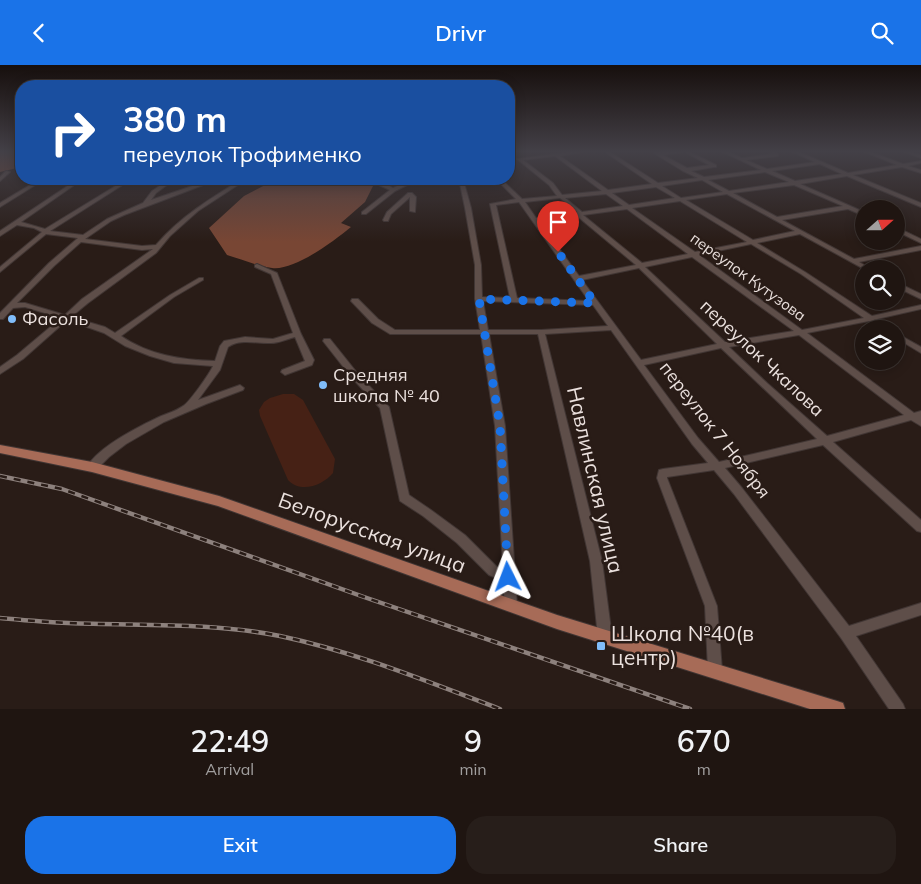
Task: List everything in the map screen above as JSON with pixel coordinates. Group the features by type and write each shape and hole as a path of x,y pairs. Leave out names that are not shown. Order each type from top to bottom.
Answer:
{"main road":[{"name":"Белорусская улица","path":"0,449 92,467 218,501 556,622 837,709"}],"street":[{"name":"переулок Чкалова","path":"549,182 561,197 640,265 764,385 921,527"},
{"name":"переулок Кутузова","path":"593,182 917,415 921,423"},
{"path":"652,182 803,273 872,320"},
{"path":"514,299 493,204 606,192 673,182"},
{"path":"706,182 853,261 921,248"},
{"path":"535,220 581,215 801,182"},
{"path":"867,182 921,205"},
{"path":"795,183 855,210"},
{"path":"0,205 34,185"},
{"path":"0,234 72,185"},
{"path":"0,270 46,231 120,185"},
{"path":"144,204 154,192 164,185"},
{"path":"0,317 81,238 110,220 144,204 199,185"},
{"path":"0,371 20,357 64,317 141,262 196,210 236,185"},
{"path":"383,185 393,190"},
{"path":"364,213 393,190 404,185"},
{"path":"386,220 389,213 410,194 411,185"},
{"path":"462,185 478,265 479,299 500,426 511,605"},
{"name":"переулок 7 Ноября","path":"505,185 521,200 695,441 738,491 846,633 898,709"},
{"path":"410,194 414,197 413,211"},
{"path":"912,197 921,195"},
{"path":"0,198 13,198"},
{"path":"776,219 849,207"},
{"path":"16,223 36,227 50,233 142,248 157,247"},
{"path":"577,279 802,232"},
{"path":"905,233 921,241"},
{"path":"257,266 274,273 297,334 310,361 285,372"},
{"path":"118,335 172,296 201,279"},
{"path":"905,289 921,297"},
{"path":"479,299 595,303"},
{"path":"355,301 375,321 390,331 485,333 614,328"},
{"path":"12,305 24,305 118,335 131,346 163,357 191,363 218,364"},
{"path":"639,363 799,331 832,327 921,307"},
{"name":"Навлинская улица","path":"542,332 596,561 605,637"},
{"path":"189,406 216,370 224,346 231,341 245,339 273,341 297,334"},
{"path":"905,340 921,350"},
{"path":"326,341 384,407 404,498 460,539 493,571 508,577"},
{"path":"92,467 104,453 189,406 240,388"},
{"path":"715,671 711,606 661,475 665,472 717,465 827,440 917,415"},
{"path":"846,633 921,609"}],"shaded area":[{"path":"265,185 374,185 365,202 341,223 351,227 313,254 281,268 255,264 227,255 209,228 244,196"},
{"path":"283,394 294,394 303,400 335,459 333,473 318,484 299,487 288,480 260,416 259,410 264,402"}],"railway":[{"path":"0,476 62,489 364,597 690,709"},
{"path":"0,618 42,622 227,628 280,636 364,659 500,709"}],"place":[{"name":"Фасоль","path":"12,319"},
{"name":"Средняя школа № 40","path":"323,385"},
{"name":"Школа №40(в центр)","path":"601,646"}],"route":[{"path":"508,577 500,426 479,299 595,303 558,252"}]}
